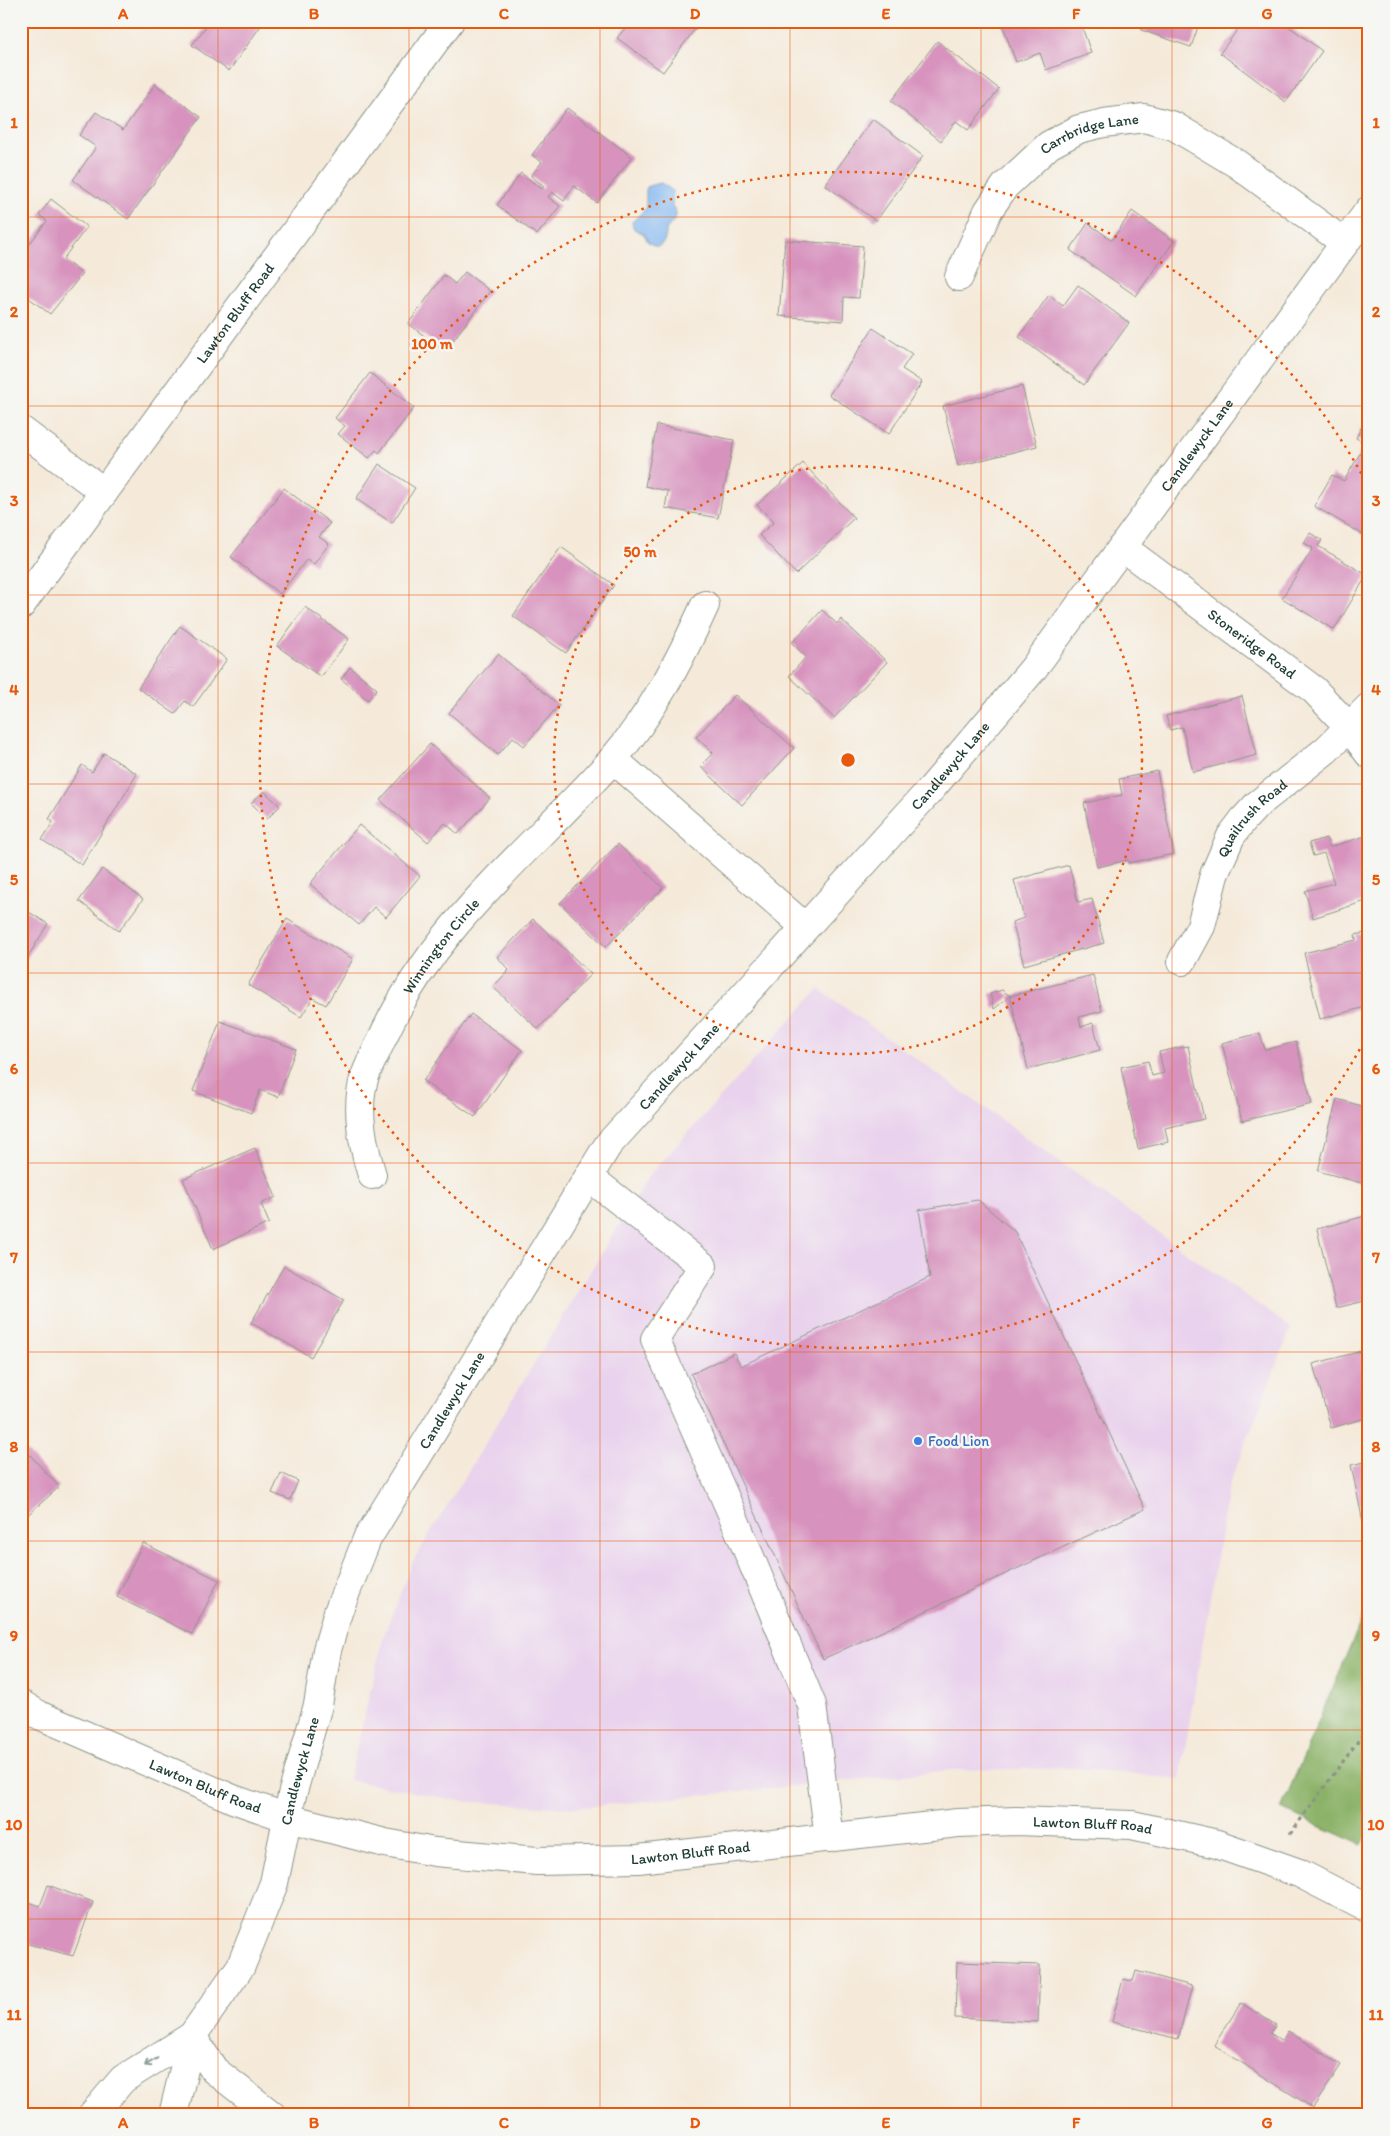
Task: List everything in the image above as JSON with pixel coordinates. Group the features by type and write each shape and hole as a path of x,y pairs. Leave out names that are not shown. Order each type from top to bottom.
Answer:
{"street":[{"name":"Lawton Bluff Road","path":"21,605 450,21"},
{"name":"Carrbridge Lane","path":"958,277 988,211 1005,186 1049,145 1079,129 1104,123 1144,118 1174,126 1237,164 1345,243"},
{"name":"Candlewyck Lane","path":"173,2115 192,2036 242,1966 274,1883 288,1818 318,1705 327,1650 338,1612 367,1538 608,1145 931,789 1033,669 1369,210"},
{"path":"21,430 104,492"},
{"name":"Stoneridge Road","path":"1122,547 1314,690 1349,727 1369,754"},
{"name":"Winnington Circle","path":"372,1175 367,1158 360,1111 364,1079 392,1017 434,950 485,890 612,759 655,702 681,658 705,605"},
{"name":"Quailrush Road","path":"1182,961 1201,926 1214,875 1231,836 1258,804 1326,750 1369,707"},
{"path":"612,759 805,927"},
{"path":"589,1177 704,1266 655,1339 812,1704 829,1838"},
{"name":"Lawton Bluff Road","path":"21,1704 41,1716 233,1799 288,1818 385,1843 435,1852 537,1861 638,1859 958,1823 1016,1821 1132,1825 1217,1844 1268,1862 1299,1873 1369,1909"},
{"path":"192,2036 214,2070 272,2115"},
{"name":"Candlewyck Lane","path":"92,2115 122,2079 192,2036"}],"path":[{"path":"1268,1862 1369,1726"}],"shaded area":[{"path":"819,989 1291,1328 1229,1485 1180,1779 1075,1768 952,1770 574,1808 461,1801 349,1780 383,1638 412,1563 648,1177"}],"green space":[{"path":"1369,1603 1369,1831 1362,1845 1281,1809"}],"water":[{"path":"661,183 673,191 672,206 676,216 666,230 662,244 657,247 648,242 644,234 634,229 632,222 646,208 646,190 648,186"}],"building":[{"path":"210,21 258,21 262,24 229,71 192,45"},
{"path":"631,21 701,21 663,72 617,38"},
{"path":"1001,21 1080,21 1091,53 1046,70 1040,53 1016,62"},
{"path":"1144,21 1200,21 1191,47 1141,30"},
{"path":"1244,21 1282,21 1322,51 1286,102 1220,53"},
{"path":"937,41 999,89 968,130 956,121 941,141 891,101"},
{"path":"155,84 201,117 128,219 73,180 96,147 79,135 96,112 123,130"},
{"path":"567,108 632,157 597,203 574,186 564,201 552,192 548,197 560,206 537,235 497,205 521,173 542,189 544,186 531,176 542,162 532,155"},
{"path":"873,119 923,156 876,221 825,185"},
{"path":"51,199 87,227 63,259 82,274 50,314 21,292 21,255 47,221 39,215"},
{"path":"1132,211 1174,241 1136,296 1070,250 1088,223 1112,240"},
{"path":"785,240 863,246 859,298 844,297 843,321 779,316"},
{"path":"465,272 490,291 445,351 408,324 444,275 455,284"},
{"path":"1078,285 1129,323 1084,385 1019,337 1049,295 1063,306"},
{"path":"873,328 912,354 902,369 922,382 889,434 829,395"},
{"path":"370,373 414,408 379,453 376,450 369,458 338,434 345,426 335,418"},
{"path":"1022,386 1037,446 958,466 943,406"},
{"path":"657,425 734,440 718,518 665,508 668,491 645,486"},
{"path":"1361,428 1369,433 1369,538 1314,506 1332,475 1344,481 1366,443 1356,438"},
{"path":"803,463 854,518 796,574 759,535 774,522 757,505"},
{"path":"379,464 415,488 392,523 356,499"},
{"path":"284,488 330,523 319,537 329,544 314,564 307,559 280,594 231,557"},
{"path":"1310,533 1322,540 1318,546 1367,575 1334,630 1282,598 1313,548 1304,543"},
{"path":"561,547 614,585 566,653 513,616"},
{"path":"305,607 349,639 321,677 277,646"},
{"path":"822,610 837,624 841,619 887,662 834,718 789,676 806,657 792,643"},
{"path":"180,626 227,659 193,707 185,701 175,714 138,688"},
{"path":"498,654 559,705 524,746 513,737 498,755 449,713"},
{"path":"350,667 377,689 368,700 341,679"},
{"path":"735,695 794,748 742,805 700,766 713,753 696,737"},
{"path":"1242,696 1257,755 1193,772 1182,727 1170,730 1166,716"},
{"path":"430,744 490,798 458,834 445,823 428,842 380,800"},
{"path":"104,753 137,774 82,865 42,840 53,822 49,819 82,765 92,772"},
{"path":"1157,771 1174,854 1128,863 1128,860 1097,867 1084,803 1122,795 1119,779"},
{"path":"264,791 280,806 267,819 251,803"},
{"path":"359,825 420,876 386,917 374,907 359,925 310,884"},
{"path":"1369,835 1369,900 1313,918 1305,891 1334,883 1324,853 1313,856 1309,843 1326,838 1330,847"},
{"path":"618,844 663,888 606,947 560,903"},
{"path":"1069,865 1078,902 1092,899 1104,943 1024,965 1012,922 1024,918 1014,880"},
{"path":"102,869 143,899 119,931 79,901"},
{"path":"21,907 48,924 21,968"},
{"path":"287,919 353,959 326,1005 313,998 301,1017 248,985"},
{"path":"533,919 591,974 538,1029 493,987 509,970 497,957"},
{"path":"1365,933 1369,948 1369,1006 1320,1019 1304,953 1356,940 1355,935"},
{"path":"1093,975 1102,1011 1079,1017 1081,1027 1093,1023 1100,1050 1028,1069 1010,996"},
{"path":"1002,990 1010,996 994,1009 990,994"},
{"path":"471,1014 522,1050 475,1117 423,1081"},
{"path":"220,1021 296,1049 278,1097 260,1090 251,1113 193,1091"},
{"path":"1260,1033 1265,1050 1296,1042 1312,1104 1242,1121 1222,1043"},
{"path":"1188,1046 1204,1119 1165,1128 1168,1142 1138,1149 1121,1067 1148,1061 1152,1076 1164,1073 1159,1052"},
{"path":"1337,1099 1369,1108 1369,1185 1318,1171"},
{"path":"255,1148 276,1197 261,1204 269,1223 213,1249 183,1179"},
{"name":"Food Lion","path":"978,1200 1015,1232 1145,1509 823,1659 691,1374 734,1353 741,1366 930,1277 919,1210"},
{"path":"1369,1215 1369,1300 1336,1308 1317,1229"},
{"path":"284,1266 344,1300 311,1357 251,1323"},
{"path":"1369,1349 1369,1417 1331,1428 1313,1364"},
{"path":"21,1445 59,1487 22,1520 21,1518"},
{"path":"1369,1461 1369,1521 1363,1522 1351,1465"},
{"path":"281,1473 298,1481 290,1500 272,1493"},
{"path":"143,1543 219,1580 192,1634 117,1597"},
{"path":"48,1885 93,1902 73,1956 21,1942 21,1899 40,1906"},
{"path":"957,1962 1040,1965 1038,2022 955,2018"},
{"path":"1136,1971 1192,1986 1178,2039 1112,2022 1123,1979 1133,1981"},
{"path":"1241,2003 1276,2025 1270,2033 1282,2041 1288,2031 1341,2065 1313,2108 1214,2045"}],"place":[{"name":"Food Lion","path":"918,1441"}]}
